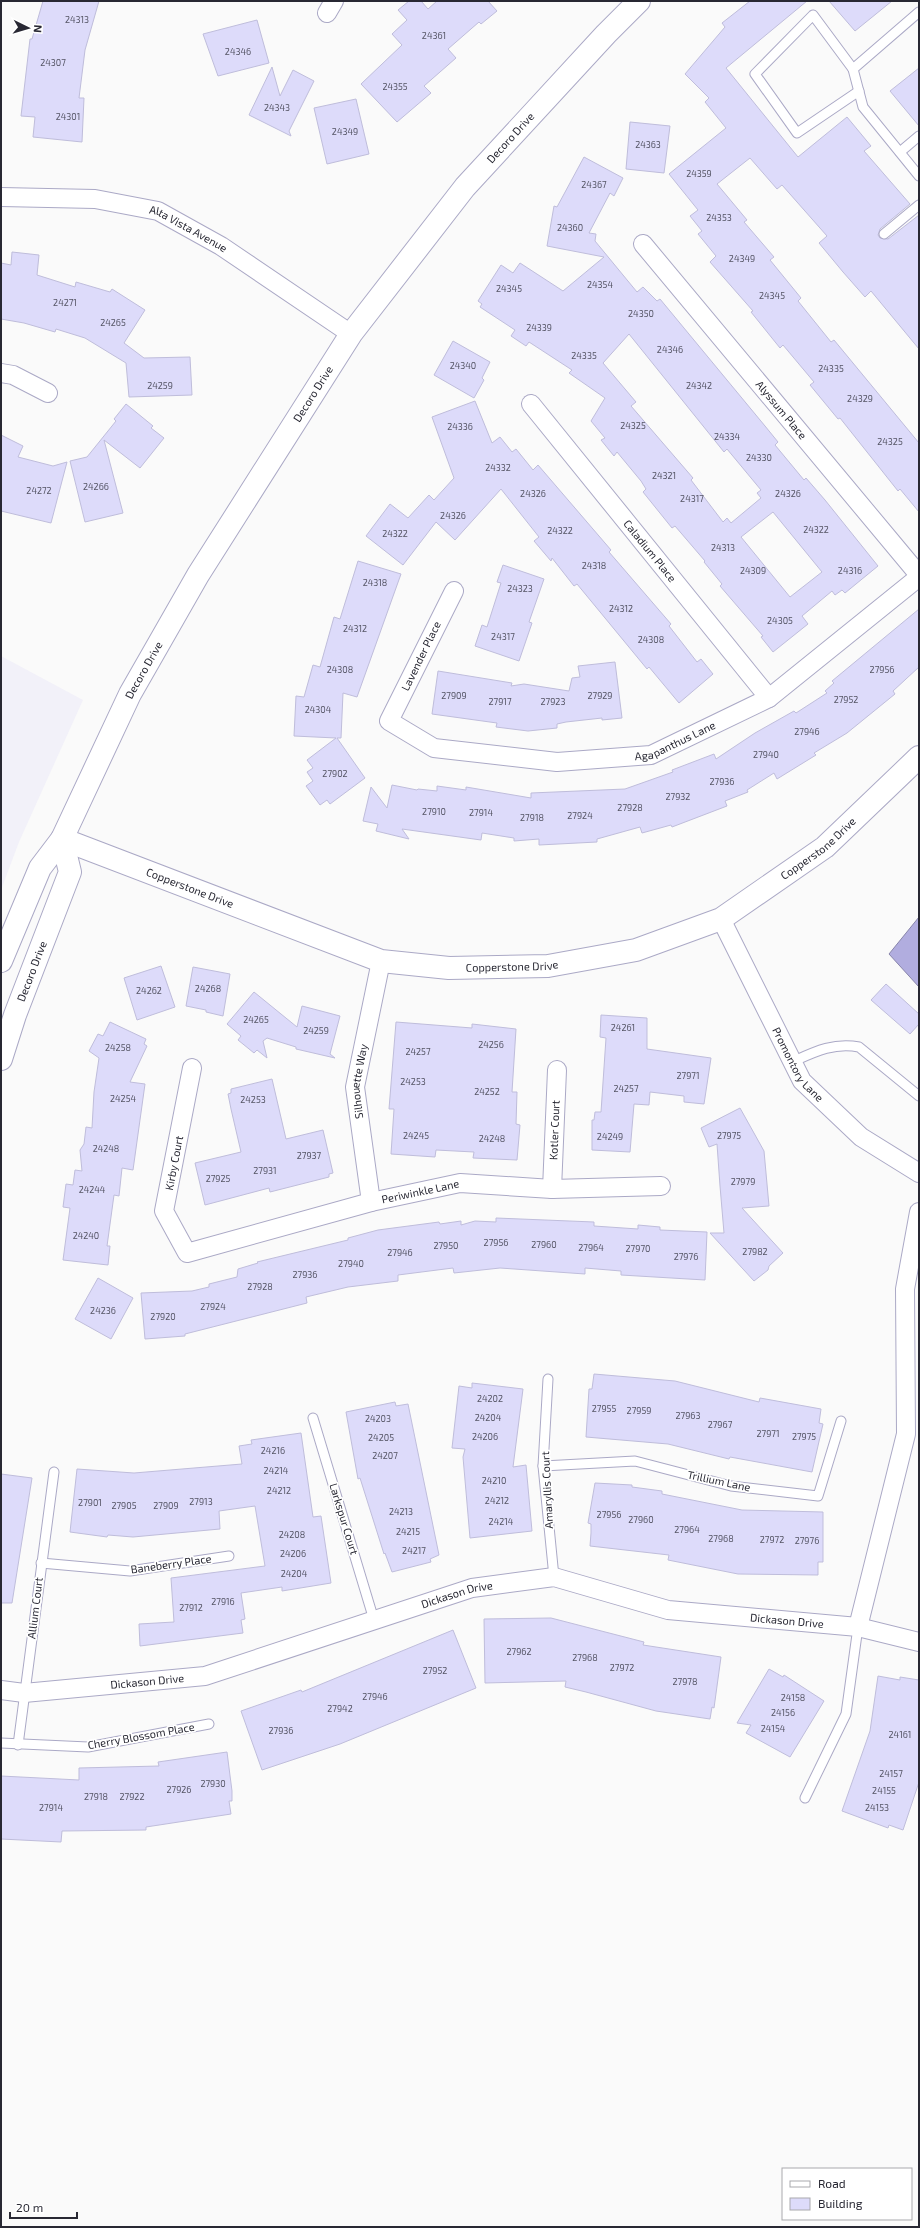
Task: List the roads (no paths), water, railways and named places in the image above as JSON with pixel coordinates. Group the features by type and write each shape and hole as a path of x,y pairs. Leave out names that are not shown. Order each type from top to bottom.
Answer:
{"main road":[{"name":"Decoro Drive","path":"1,961 40,868 62,839 130,694 198,575 351,334 465,187 606,34 640,1"},
{"name":"Copperstone Drive","path":"62,839 381,961 449,968 548,966 636,950 721,919 825,847 919,757"},
{"name":"Decoro Drive","path":"1,1059 15,1015 70,872 62,839"}],"street":[{"name":"Alta Vista Avenue","path":"1,197 95,199 158,211 221,246 351,334"},
{"name":"Alyssum Place","path":"642,244 919,576"},
{"path":"1,373 13,375 48,393"},
{"name":"Caladium Place","path":"531,404 769,698"},
{"name":"Agapanthus Lane","path":"389,721 434,748 557,762 650,755 769,698 919,576"},
{"name":"Lavender Place","path":"389,721 454,592"},
{"name":"Promontory Lane","path":"721,919 802,1081 861,1137 919,1173"},
{"name":"Silhouette Way","path":"371,1202 355,1087 381,961"},
{"name":"Kirby Court","path":"187,1253 164,1211 192,1068"},
{"name":"Kotler Court","path":"552,1189 557,1070"},
{"name":"Periwinkle Lane","path":"187,1253 371,1202 460,1183 552,1189 661,1186"},
{"path":"858,1627 906,1434 904,1289 919,1212"},
{"name":"Dickason Drive","path":"1,1690 24,1693 205,1676 472,1588 554,1578 668,1610 858,1627 919,1642"}],"lane":[{"path":"853,69 919,12"},
{"path":"859,91 797,133 755,74 813,15 853,69 859,91 863,107 919,176"},
{"path":"900,152 919,136"},
{"path":"884,234 919,206"},
{"path":"792,1062 822,1048 849,1045 859,1047 919,1096"},
{"name":"Amaryllis Court","path":"548,1380 543,1466 554,1578"},
{"name":"Larkspur Court","path":"313,1418 374,1620"},
{"name":"Trillium Lane","path":"543,1466 635,1461 731,1486 818,1496 841,1421"},
{"name":"Allium Court","path":"18,1745 54,1472"},
{"name":"Baneberry Place","path":"41,1563 130,1571 229,1556"},
{"path":"805,1798 846,1714 858,1627"},
{"name":"Cherry Blossom Place","path":"1,1743 18,1745 88,1747 209,1724"}]}
